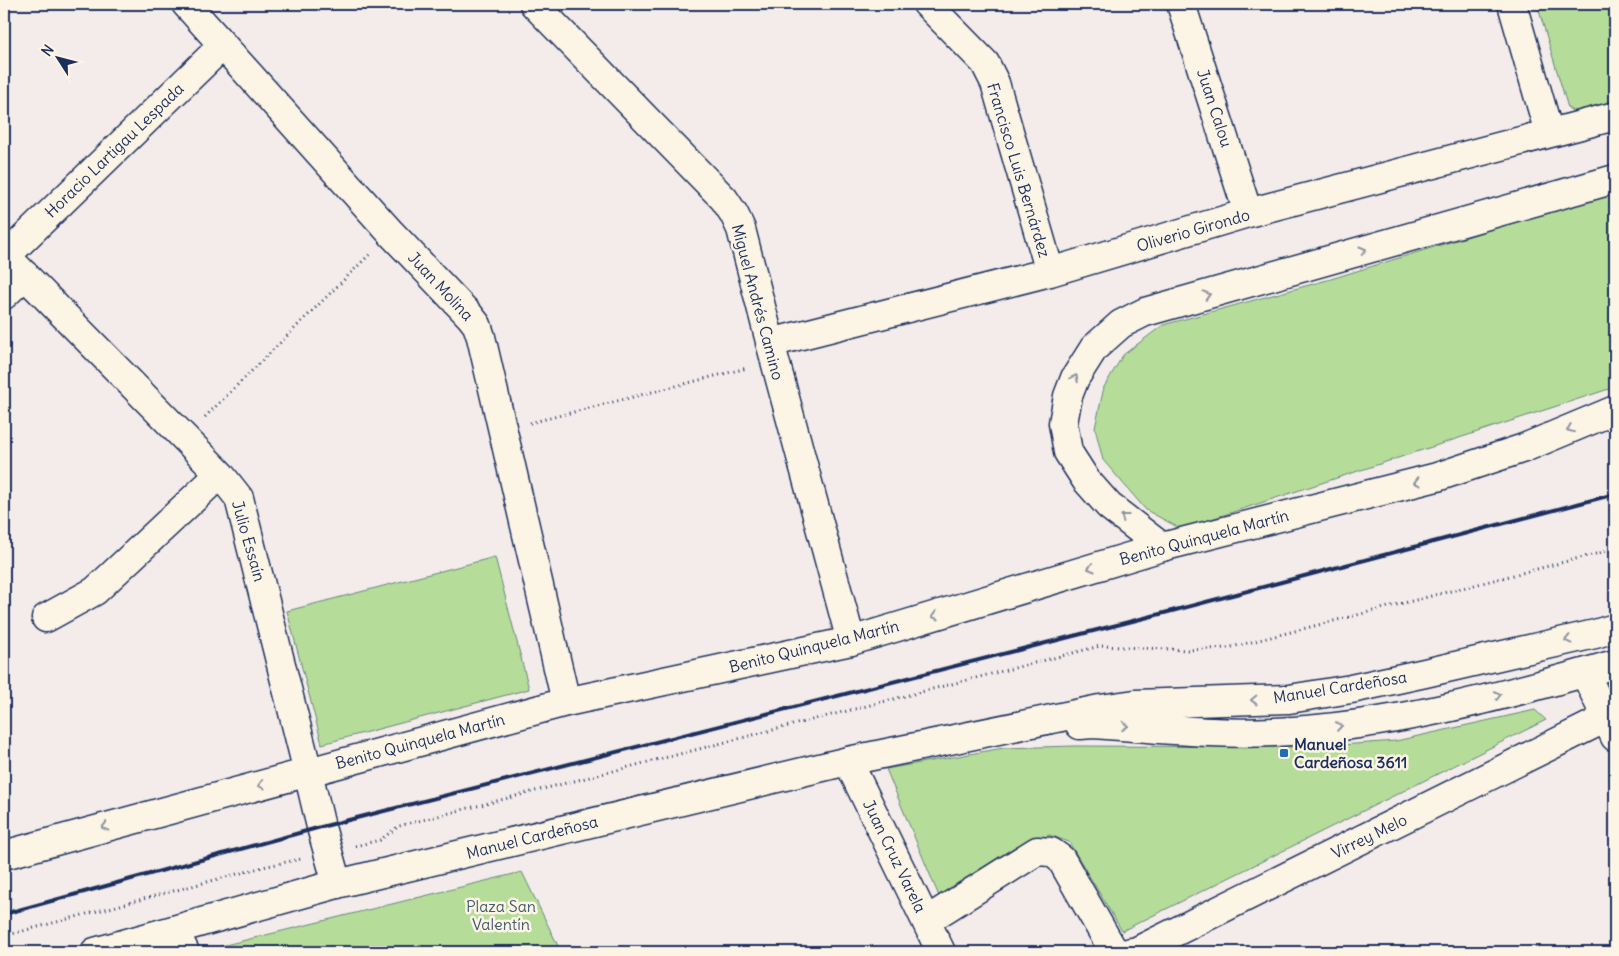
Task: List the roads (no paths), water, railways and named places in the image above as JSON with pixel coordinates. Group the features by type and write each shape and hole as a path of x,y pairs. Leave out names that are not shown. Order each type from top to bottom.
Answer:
{"street":[{"name":"Juan Molina","path":"186,4 391,233 477,325 566,702"},
{"name":"Miguel Andrés Camino","path":"534,4 724,199 734,214 740,229 851,641"},
{"name":"Francisco Luis Bernárdez","path":"927,4 984,64 995,83 1050,272"},
{"name":"Juan Calou","path":"1181,4 1248,213"},
{"path":"1512,4 1549,133"},
{"name":"Horacio Lartigau Lespada","path":"5,255 223,45"},
{"name":"Oliverio Girondo","path":"772,352 1248,213 1615,116"},
{"path":"1162,547 1110,506 1086,480 1068,452 1063,423 1068,396 1075,378 1094,348 1121,324 1145,312 1615,179"},
{"name":"Julio Essaín","path":"5,255 220,474 239,498 337,884"},
{"path":"4,295 25,275"},
{"name":"Benito Quinquela Martín","path":"4,855 566,702 851,641 1162,547 1437,477 1524,448 1615,410"},
{"path":"46,618 95,591 220,474"},
{"name":"Manuel Cardeñosa","path":"95,952 180,941 337,884 848,761 1100,709 1135,704 1289,699 1342,690 1444,669 1615,628"},
{"name":"Manuel Cardeñosa","path":"972,735 1093,724 1232,733 1320,729 1427,713 1615,664"},
{"path":"1584,673 1611,728"},
{"name":"Virrey Melo","path":"1131,952 1611,728"},
{"name":"Juan Cruz Varela","path":"848,761 941,952"},
{"path":"926,920 1037,851 1051,852 1061,859 1113,950 1118,952"}],"railway":[{"path":"4,914 321,827 1168,612 1615,494"}],"place":[{"name":"Manuel Cardeñosa 3611","path":"1284,753"}],"park label":[{"name":"Plaza San Valentín","path":"501,915"}]}
